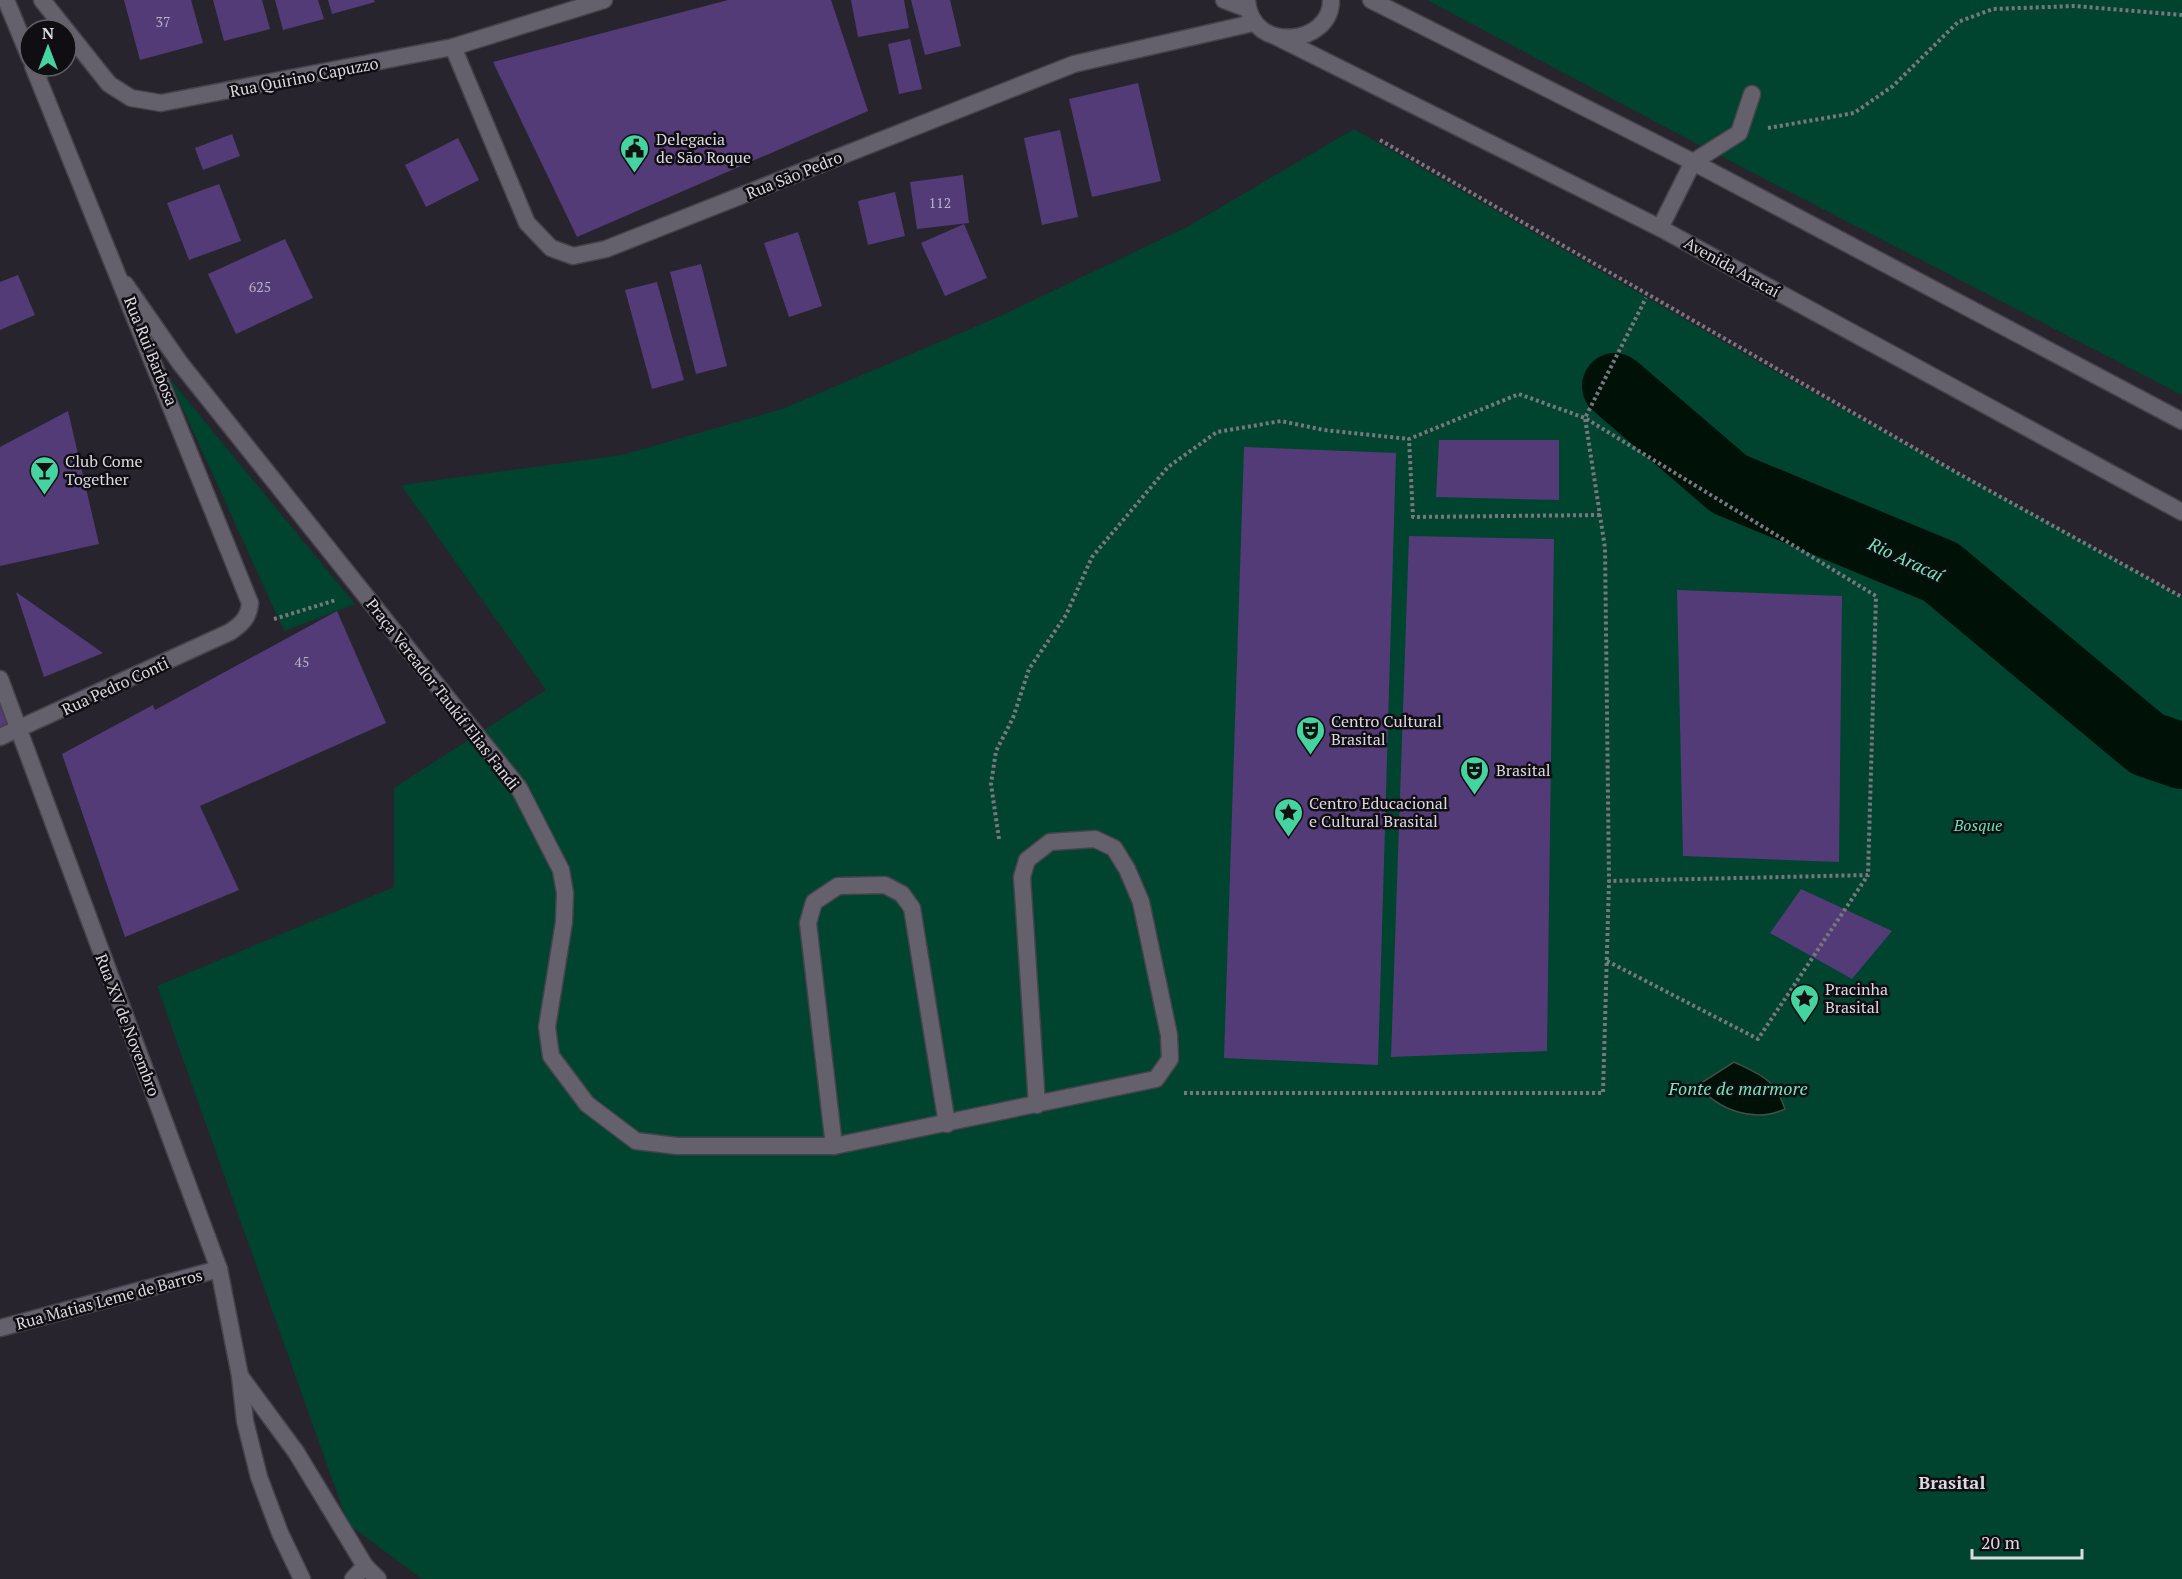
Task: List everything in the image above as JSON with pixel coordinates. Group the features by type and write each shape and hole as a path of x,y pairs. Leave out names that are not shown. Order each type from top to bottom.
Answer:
{"main road":[{"path":"6,0 18,29"},
{"name":"Rua Quirino Capuzzo","path":"42,0 110,84 131,98 160,103 188,100 453,47 604,0"},
{"path":"1224,0 1249,11"},
{"path":"1275,36 1303,35 1317,29 1327,19 1331,0"},
{"path":"1371,0 1693,162 2182,421"},
{"name":"Rua São Pedro","path":"453,47 527,223 551,248 573,256 606,249 1074,64 1249,11"},
{"name":"Avenida Aracaí","path":"1249,11 1261,31 1660,228 2182,512"},
{"name":"Rua Rui Barbosa","path":"38,78 248,592 249,612 242,623 230,632"},
{"path":"1660,228 1693,162 1739,133 1752,94"},
{"name":"Praça Vereador Taukif Elias Fandi","path":"122,281 180,363 519,788 561,870 565,893 564,922 547,1027 551,1056 587,1104 636,1141 677,1146 834,1146"},
{"name":"Rua Pedro Conti","path":"0,737 230,632"},
{"name":"Rua XV de Novembro","path":"0,679 17,731 219,1269 240,1376 245,1421 259,1477 279,1533 302,1579"},
{"path":"947,1124 912,908 902,894 885,885 838,886 814,902 808,923 834,1146 947,1124 1037,1106 1156,1079 1170,1059 1169,1035 1141,902 1127,869 1114,848 1095,839 1050,842 1027,860 1022,877 1037,1106"},
{"name":"Rua Matias Leme de Barros","path":"0,1328 219,1269"},
{"name":"Rua XV de Novembro","path":"240,1376 296,1452 365,1566 378,1579"},
{"path":"353,1579 365,1566"}],"path":[{"path":"1739,133 1854,112 1893,86 1958,22 1993,9 2075,6 2182,15"},
{"path":"1380,140 1961,475 2182,597"},
{"path":"1184,1093 1603,1093 1609,881 1605,548 1585,418 1646,298"},
{"path":"999,839 991,784 996,751 1013,718 1029,669 1066,615 1092,557 1168,467 1217,432 1281,421 1323,430 1409,439 1519,394 1585,418 1876,596 1868,875 1758,1039 1607,961"},
{"path":"1409,439 1413,517 1600,515"},
{"path":"230,632 364,592"},
{"path":"1609,881 1868,875"}],"green space":[{"path":"1427,0 2182,0 2182,395 1688,139"},
{"name":"Centro Educacional e Cultural Brasital","path":"1354,129 1774,371 2182,597 2182,1579 422,1579 348,1524 157,986 394,887 394,788 546,690 401,485 622,455 782,409 996,318 1187,227"},
{"path":"169,378 355,604 284,631"}],"water":[{"name":"Fonte de marmore","path":"1734,1062 1772,1084 1785,1109 1762,1115 1738,1112 1716,1102 1698,1085"}],"building":[{"path":"124,0 191,0 203,43 140,60"},
{"path":"213,0 262,0 270,29 224,41"},
{"path":"275,0 318,0 324,19 283,30"},
{"path":"328,0 374,0 375,2 332,14"},
{"name":"Delegacia de São Roque","path":"728,0 831,0 868,111 577,237 493,62"},
{"path":"851,0 904,0 909,28 858,37"},
{"path":"911,0 950,0 961,46 925,55"},
{"path":"910,39 922,89 899,94 888,44"},
{"path":"1138,83 1161,181 1092,197 1069,99"},
{"path":"1060,130 1078,217 1042,225 1024,138"},
{"path":"232,134 240,156 203,170 195,148"},
{"path":"458,138 479,180 426,207 405,165"},
{"path":"963,175 969,223 917,229 910,182"},
{"path":"219,184 241,241 189,260 167,203"},
{"path":"895,192 905,236 868,245 858,201"},
{"path":"964,224 987,278 945,296 921,243"},
{"path":"798,232 822,306 789,317 764,243"},
{"path":"285,239 313,298 236,334 208,274"},
{"path":"701,264 727,366 696,374 670,272"},
{"path":"18,275 35,315 0,330 0,282"},
{"path":"657,282 684,380 652,389 625,290"},
{"name":"Club Come Together","path":"68,411 99,544 0,566 0,447"},
{"path":"1439,440 1559,440 1559,500 1436,497"},
{"name":"Centro Cultural Brasital","path":"1244,447 1396,453 1378,1065 1224,1058"},
{"name":"Brasital","path":"1409,536 1554,539 1547,1051 1391,1057"},
{"path":"1677,590 1842,596 1839,862 1683,856"},
{"path":"16,592 103,653 44,677"},
{"path":"337,611 386,723 200,806 239,890 125,937 62,754 153,705 155,710"},
{"path":"0,681 17,731 0,737"},
{"path":"1801,889 1892,931 1852,979 1770,933"}],"waterway":[{"name":"Rio Aracaí","path":"1615,386 1729,484 1941,572 2147,744 2182,756"}],"place":[{"name":"Delegacia de São Roque","path":"635,174"},
{"name":"Club Come Together","path":"44,496"},
{"name":"Centro Cultural Brasital","path":"1310,756"},
{"name":"Brasital","path":"1475,796"},
{"name":"Centro Educacional e Cultural Brasital","path":"1288,838"},
{"name":"Pracinha Brasital","path":"1804,1024"}],"district":[{"name":"Brasital","path":"1952,1482"}],"park label":[{"name":"Bosque","path":"1978,825"}]}
